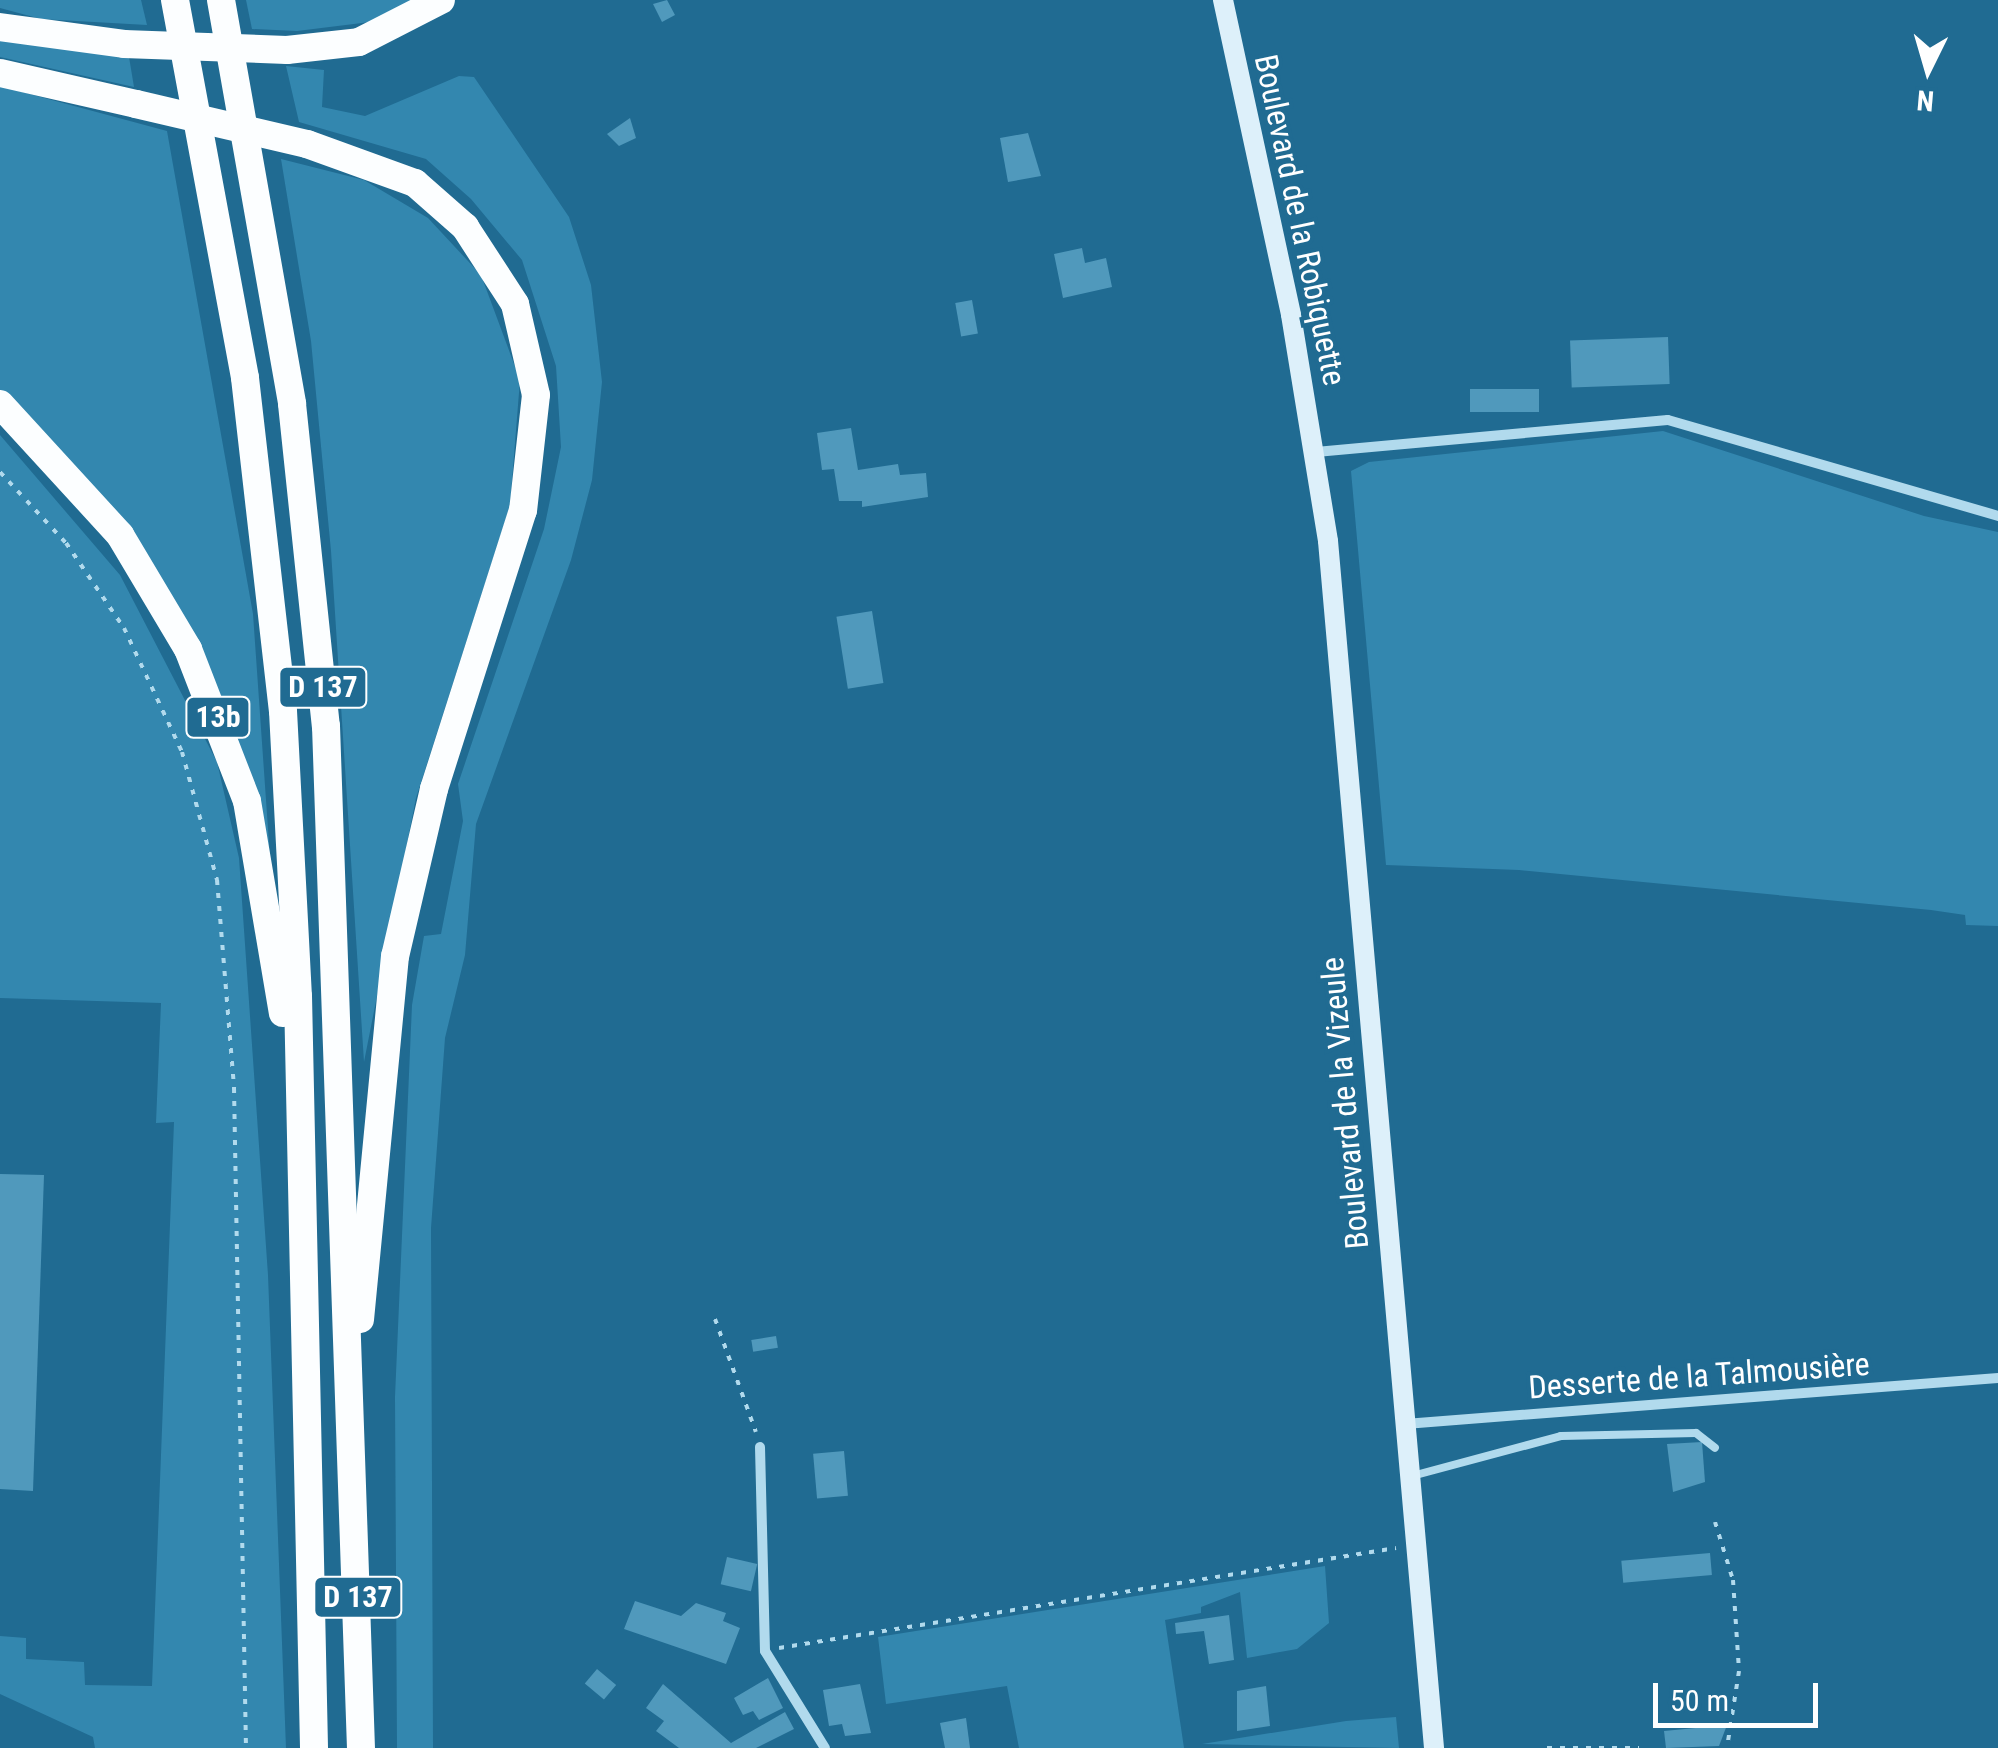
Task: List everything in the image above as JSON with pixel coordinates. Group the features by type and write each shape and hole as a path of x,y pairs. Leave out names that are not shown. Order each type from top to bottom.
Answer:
{"highway":[{"path":"157,0 264,516"},
{"name":"D 137","path":"175,0 224,245 264,516 293,862 314,1748"},
{"path":"0,26 124,44 287,50 359,42 441,0"},
{"name":"D 137","path":"222,7 276,296 311,555 335,882 354,1360 361,1748"},
{"path":"0,73 307,144 392,172 465,227 515,304 536,394 522,510 429,806 395,956 354,1360"},
{"name":"13b","path":"0,404 120,535 211,699 262,866 296,1093"}],"main road":[{"name":"Boulevard de la Robiquette","path":"1223,0 1316,452"},
{"name":"Boulevard de la Vizeule","path":"1316,452 1434,1748"}],"street":[{"path":"1316,452 1668,420 1998,516"},
{"name":"Desserte de la Talmousière","path":"1404,1424 1998,1378"},
{"path":"760,1447 764,1651 825,1748"}],"lane":[{"path":"1410,1476 1561,1436 1696,1433 1715,1448"}],"path":[{"path":"0,472 66,543 124,628 182,752 216,880 234,1107 246,1748"},
{"path":"716,1319 760,1447"},
{"path":"1715,1522 1733,1580 1739,1671 1727,1748"},
{"path":"764,1651 1415,1545"},
{"path":"1546,1748 1639,1748"}],"shaded area":[{"path":"0,0 141,0 147,25 41,19 0,8"},
{"path":"246,0 418,0 370,22 297,31 252,29"},
{"path":"0,38 129,57 134,87 0,57"},
{"path":"286,66 324,70 322,107 365,116 459,76 474,77 569,217 591,285 602,382 592,480 571,560 476,824 465,955 445,1038 431,1228 433,1748 397,1748 395,1397 412,1005 424,936 441,934 463,821 458,784 544,529 561,447 556,366 522,260 471,199 426,159 299,122"},
{"path":"0,86 167,131 253,614 270,857 193,637 0,393"},
{"path":"281,159 364,180 428,218 481,275 520,380 510,506 416,798 364,1062 331,551 311,341"},
{"path":"1663,431 1924,516 1998,532 1998,926 1966,925 1965,915 1931,910 1519,870 1386,865 1351,471 1369,462"},
{"path":"0,435 120,575 217,762 239,858 268,1275 286,1748 95,1748 93,1737 0,1694 0,1636 26,1638 26,1659 84,1662 85,1685 152,1686 174,1122 156,1123 161,1003 0,998"},
{"path":"1325,1566 1329,1623 1297,1649 1247,1658 1240,1592 1201,1607 1201,1613 1165,1620 1184,1748 1019,1748 1007,1686 886,1704 878,1637"},
{"path":"1396,1717 1399,1748 1202,1744 1346,1721"}],"building":[{"path":"667,0 675,15 662,22 653,4"},
{"path":"630,118 636,138 619,146 607,134"},
{"path":"1028,133 1041,176 1008,182 1000,138"},
{"path":"1082,248 1085,263 1106,258 1112,287 1063,298 1054,254"},
{"path":"972,300 978,333 961,336 955,303"},
{"path":"1668,337 1670,384 1572,387 1570,340"},
{"path":"1470,389 1539,389 1539,412 1470,412"},
{"path":"851,428 858,470 898,464 900,475 926,473 928,497 862,507 862,501 839,501 834,469 822,470 817,433"},
{"path":"872,611 883,683 848,689 836,617"},
{"path":"0,1174 44,1175 33,1491 0,1489"},
{"path":"776,1336 778,1348 753,1352 751,1340"},
{"path":"1702,1442 1705,1482 1673,1492 1667,1444"},
{"path":"844,1451 848,1496 817,1499 813,1454"},
{"path":"1710,1553 1712,1575 1623,1583 1621,1561"},
{"path":"727,1557 757,1564 751,1591 721,1584"},
{"path":"635,1601 681,1616 696,1603 726,1613 723,1621 740,1628 726,1664 624,1629"},
{"path":"1229,1615 1234,1660 1209,1664 1204,1631 1176,1634 1175,1623"},
{"path":"597,1669 616,1685 604,1700 585,1684"},
{"path":"768,1678 783,1708 759,1720 753,1711 743,1715 734,1698"},
{"path":"663,1684 731,1743 785,1712 794,1729 756,1748 679,1748 656,1731 664,1721 646,1708"},
{"path":"860,1684 871,1733 845,1736 842,1724 829,1726 823,1690"},
{"path":"1266,1686 1270,1726 1237,1731 1237,1691"},
{"path":"966,1718 970,1748 945,1748 940,1723"},
{"path":"1727,1725 1719,1746 1666,1748 1664,1731"}]}
